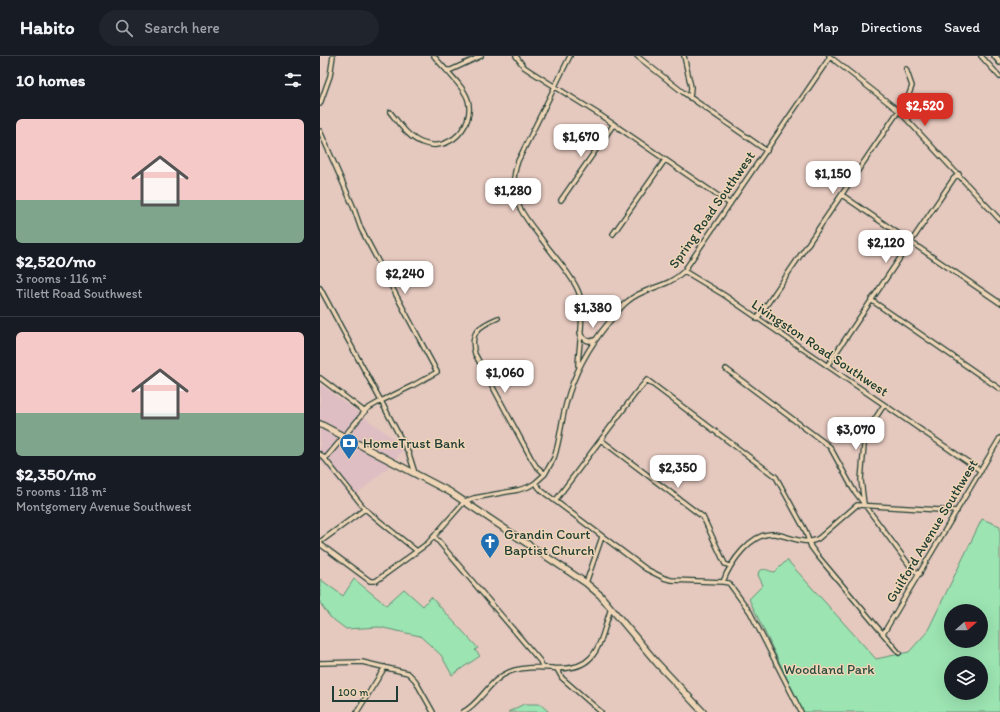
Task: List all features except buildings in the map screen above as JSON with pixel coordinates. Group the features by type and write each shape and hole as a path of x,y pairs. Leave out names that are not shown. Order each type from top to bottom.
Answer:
{"main road":[{"path":"320,424 415,473 465,501 586,583 611,608 657,663 703,712"}],"street":[{"path":"320,104 330,76 333,56"},
{"path":"390,112 408,134 419,142 440,145 451,141 460,133 466,124 469,105 466,95 434,56"},
{"path":"447,70 451,70 481,56"},
{"path":"516,56 524,67 614,124 730,204"},
{"path":"570,56 518,161 515,169 513,185 516,200 522,213 567,272 577,288 581,307 578,368"},
{"path":"637,56 690,98 767,151"},
{"path":"684,56 691,87 690,98"},
{"path":"829,56 899,111 1000,220"},
{"name":"Spring Road Southwest","path":"465,501 518,490 535,483 545,474 551,465 556,451 570,387 578,368 595,339 629,300 639,294 675,280 684,271 767,151 829,56"},
{"path":"981,56 1000,77"},
{"path":"995,56 1000,62"},
{"path":"757,319 899,111 911,90 910,80 906,69"},
{"path":"561,200 614,124"},
{"path":"320,131 350,199 361,229 437,370 436,373 431,376 381,401 365,412 325,458"},
{"path":"613,234 665,160"},
{"path":"827,366 954,178 959,174"},
{"path":"842,195 1000,303"},
{"name":"Livingston Road Southwest","path":"684,271 724,295 981,471"},
{"path":"320,288 409,454 415,473"},
{"path":"871,300 1000,389"},
{"path":"498,318 484,325 474,334 472,342 475,354 531,458 536,466 545,474"},
{"path":"580,332 587,341 592,341 595,339"},
{"path":"726,369 830,447 853,490 913,570 920,574"},
{"path":"320,378 365,412"},
{"path":"555,500 646,380 776,477 809,541 821,560 899,653"},
{"path":"864,505 861,480 865,434 884,405"},
{"name":"Guilford Avenue Southwest","path":"883,634 1000,438"},
{"path":"601,440 703,517 725,564 730,566"},
{"path":"320,454 325,458 365,509 392,532 417,550"},
{"path":"535,483 542,491 640,565 664,578 671,580 723,582 729,584 750,612 801,712"},
{"path":"365,509 320,543 370,581 376,581 417,550 428,544 465,501"},
{"path":"723,582 730,566 749,545 759,537 778,534 812,541 819,538 855,506 864,505 957,511"},
{"path":"434,536 540,661 544,668"},
{"path":"586,583 602,537"},
{"path":"463,712 503,675 528,668 557,669 577,667 592,658 599,644 611,608"},
{"path":"320,663 358,662 402,671 411,676 422,691 433,712"},
{"path":"357,712 385,667"},
{"path":"557,669 562,678 601,712"}],"shaded area":[{"path":"321,385 398,442 403,449 392,464 352,498 320,460"}],"green space":[{"name":"Woodland Park","path":"982,519 1000,526 1000,712 803,712 749,599 763,585 758,575 759,571 766,570 775,572 787,560 876,659 909,652 927,632"},
{"path":"320,579 343,596 354,579 386,605 404,589 423,606 431,597 478,648 475,650 480,656 452,675 441,655 420,636 379,627 346,629 330,617 320,603"},
{"path":"524,704 540,704 549,712 508,712"}],"place":[{"name":"HomeTrust Bank","path":"349,460"},
{"name":"Grandin Court Baptist Church","path":"490,559"}]}
